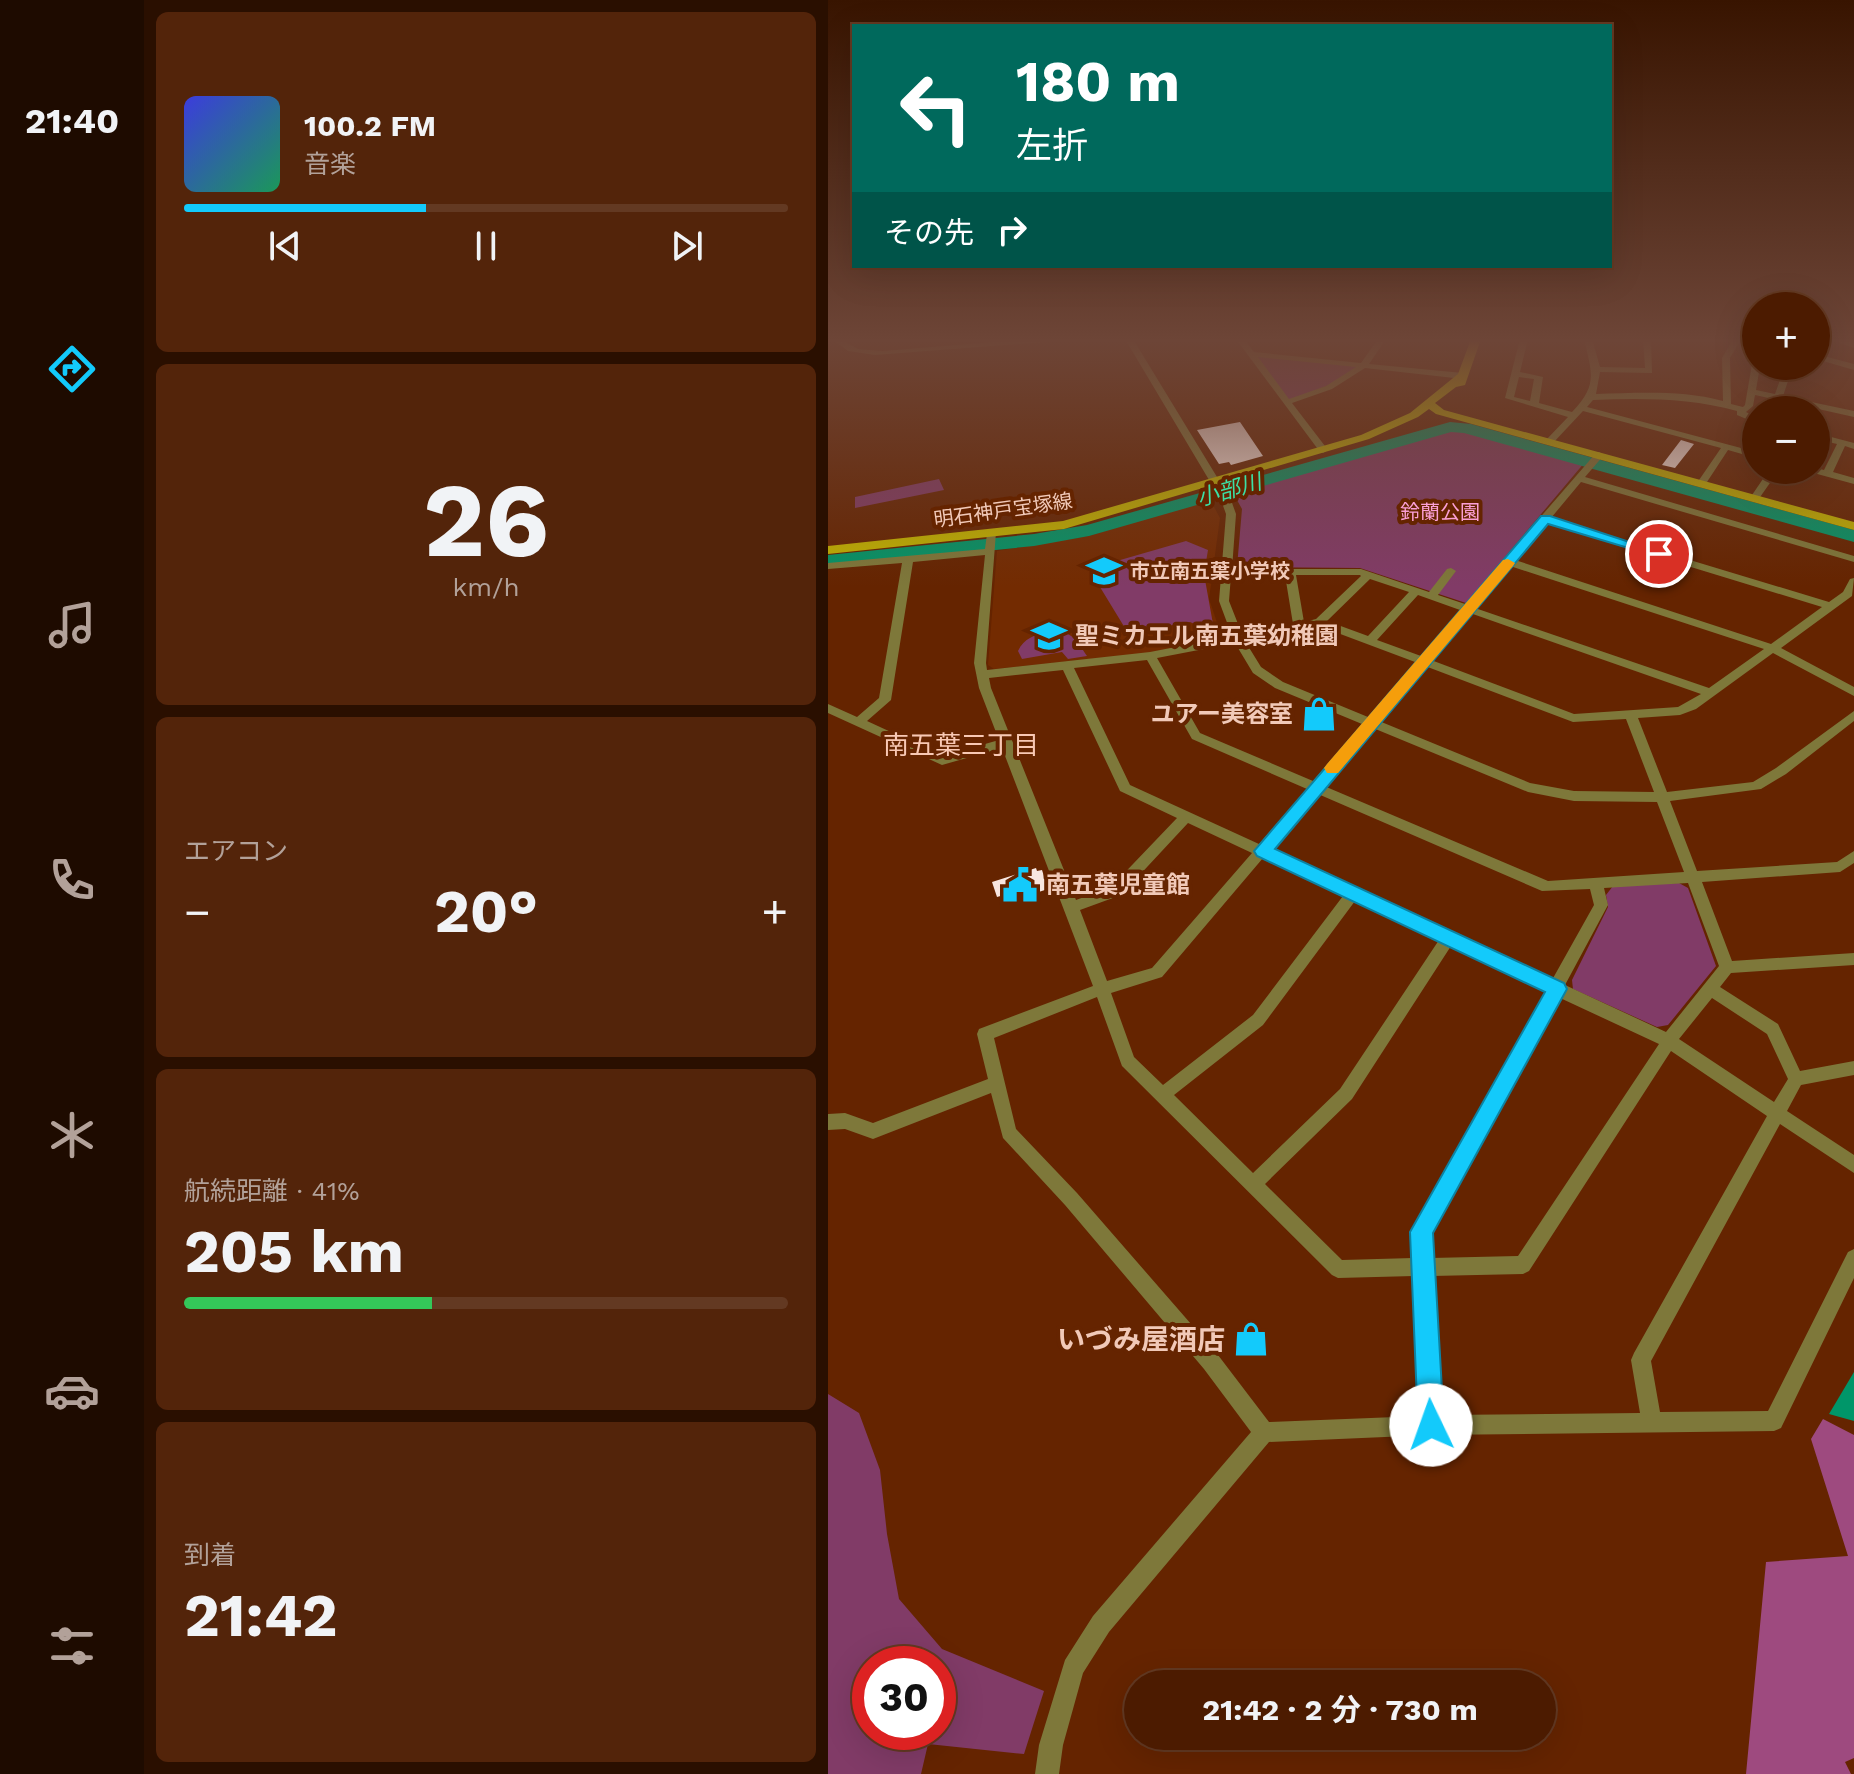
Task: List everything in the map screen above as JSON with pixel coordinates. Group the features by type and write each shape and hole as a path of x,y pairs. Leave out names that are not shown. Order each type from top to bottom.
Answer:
{"main road":[{"name":"明石神戸宝塚線","path":"1365,437 1399,422"},
{"name":"明石神戸宝塚線","path":"828,550 990,542 1216,484 1365,437 1397,431 1417,422"},
{"path":"1483,422 1854,526"}],"street":[{"path":"1179,422 1226,500 1231,514 1224,601 1238,638 1257,670 1279,685 1371,725 1528,787 1574,796 1663,797 1756,786 1781,771 1854,715"},
{"path":"1302,422 1323,450"},
{"path":"1550,441 1568,422"},
{"path":"1619,422 1742,451"},
{"path":"1830,440 1854,446"},
{"path":"1830,468 1842,443"},
{"path":"1702,483 1726,447"},
{"path":"1264,1432 1211,1362 1071,1199 1009,1133 985,1034 1102,989 1157,973 1598,456"},
{"path":"1583,475 1854,559"},
{"path":"1830,475 1854,481"},
{"path":"1755,498 1764,484"},
{"path":"1545,519 1830,606"},
{"path":"828,566 908,559 990,542 981,675 1072,907 1128,1061 1338,1269 1523,1265 1669,1041 1727,967 1854,959"},
{"path":"859,722 885,700 908,559"},
{"path":"1509,562 1773,648 1854,692"},
{"path":"1432,596 1451,571"},
{"path":"1227,572 1369,574 1711,693"},
{"path":"1290,572 1299,626"},
{"path":"1320,622 1369,574"},
{"path":"981,675 1150,656 1320,622 1573,718 1680,711 1711,693 1848,594 1854,581"},
{"path":"1369,642 1416,591"},
{"path":"1150,656 1196,736 1547,887 1840,867 1854,856"},
{"path":"1067,666 1125,788 1669,1041 1854,1165"},
{"path":"828,708 942,761 1007,742"},
{"path":"1631,715 1727,967"},
{"path":"1072,907 1116,891 1185,817"},
{"path":"1431,1425 1421,1232 1601,905 1596,883"},
{"path":"1162,1095 1258,1020 1352,894"},
{"path":"1253,1184 1346,1094 1448,938"},
{"path":"1710,989 1773,1029 1796,1079"},
{"path":"1796,1079 1854,1068"},
{"path":"1652,1423 1641,1360 1796,1079"},
{"path":"828,1122 845,1121 873,1131 997,1083"},
{"path":"1047,1774 1051,1745 1073,1668 1094,1635 1264,1432 1431,1425 1774,1421 1854,1258"}],"shaded area":[{"name":"市立南五葉小学校","path":"1211,501 1220,518 1209,599 1222,637 1147,653 994,669 988,665 997,551 1089,536"},
{"path":"1854,1372 1854,1421 1829,1414"},
{"path":"1823,1419 1854,1435 1854,1758 1845,1762 1851,1774 1746,1774 1766,1562 1848,1556 1811,1439"}],"green space":[{"name":"鈴蘭公園","path":"1451,429 1585,462 1466,603 1360,568 1237,567 1242,509 1232,491"},
{"path":"939,479 944,490 855,508 855,497"},
{"path":"1186,541 1208,550 1204,574 1213,624 1199,626 1190,622 1128,633 1089,569"},
{"path":"1048,631 1072,636 1087,656 1068,659 1062,652 1022,659 1018,651 1023,643"},
{"path":"1679,883 1688,888 1716,966 1668,1025 1657,1027 1573,989 1572,980 1608,907 1606,895 1613,886"},
{"path":"828,1394 859,1413 880,1470 887,1534 899,1599 939,1646 852,1646 852,1750 927,1750 921,1774 828,1774"},
{"path":"956,1655 1044,1691 1024,1754 956,1747"}],"building":[{"path":"1240,422 1263,456 1231,465 1229,462 1219,464 1197,430"},
{"path":"1681,440 1694,444 1675,468 1662,465"},
{"name":"南五葉児童館","path":"1036,868 1037,871 1042,870 1048,889 1023,897 1021,890 997,897 992,882"}],"waterway":[{"name":"小部川","path":"828,561 1034,540 1089,530 1450,427 1465,428 1854,536"}],"slow traffic":[{"path":"1333,768 1508,563"}],"place":[{"name":"市立南五葉小学校","path":"1104,571"},
{"name":"聖ミカエル南五葉幼稚園","path":"1049,636"},
{"name":"ユアー美容室","path":"1319,714"},
{"name":"南五葉児童館","path":"1020,885"},
{"name":"いづみ屋酒店","path":"1251,1339"}],"district":[{"name":"南五葉三丁目","path":"961,745"}],"route":[{"path":"1431,1425 1421,1232 1557,989 1263,851 1545,519 1659,554"}]}
